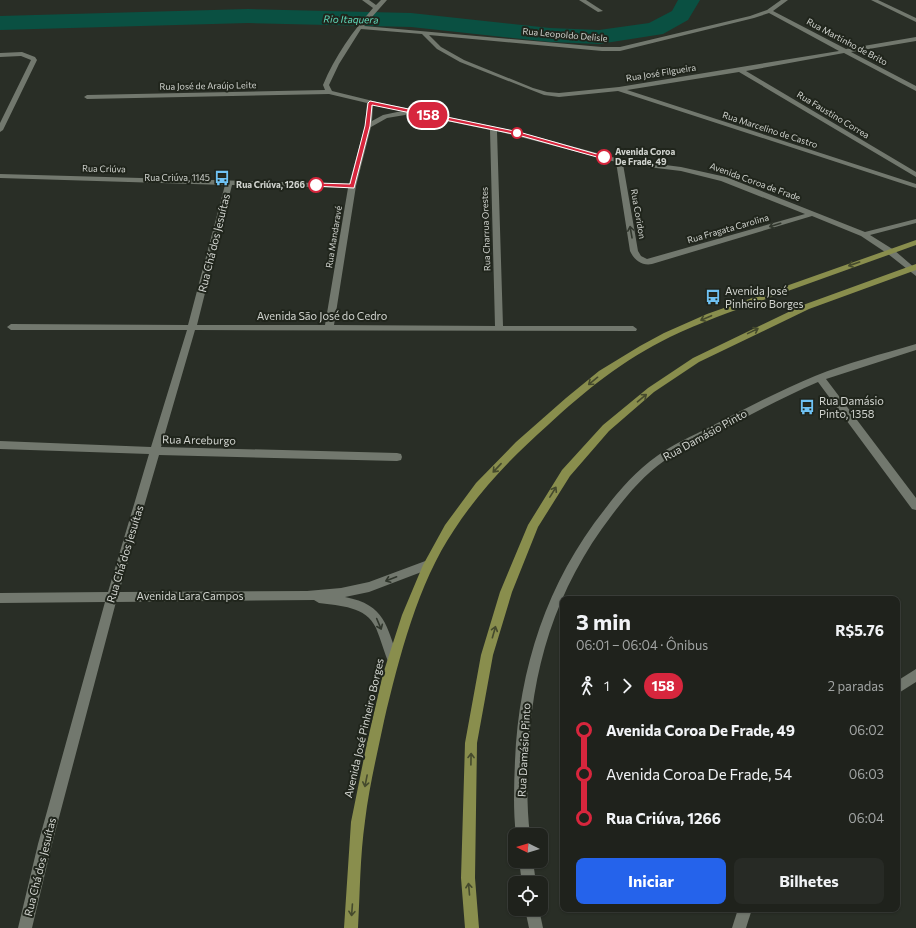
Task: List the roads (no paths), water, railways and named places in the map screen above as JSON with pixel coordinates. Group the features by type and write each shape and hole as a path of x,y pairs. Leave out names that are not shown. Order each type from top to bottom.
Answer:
{"main road":[{"name":"Avenida José Pinheiro Borges","path":"351,928 358,822 373,743 393,660 428,565 449,528 480,486 519,445 569,400 602,373 667,334 710,316 916,242"},
{"path":"472,928 468,878 471,743 487,655 506,592 533,525 566,473 606,428 651,390 696,360 806,307 914,269"}],"street":[{"path":"365,0 375,9"},
{"path":"330,92 326,84 330,74 362,24 384,0"},
{"path":"582,0 600,11"},
{"name":"Rua Leopoldo Delisle","path":"362,24 423,32 602,49 620,48 769,11 785,0"},
{"path":"874,0 916,20"},
{"name":"Rua Martinho de Brito","path":"769,11 916,89"},
{"name":"Rua José Filgueira","path":"423,32 440,48 462,61 504,79 546,94 567,95 619,89 740,70 916,40"},
{"path":"0,55 22,54 34,60 0,130"},
{"name":"Rua Faustino Correa","path":"740,70 916,175"},
{"name":"Rua Marcelino de Castro","path":"619,89 916,186"},
{"name":"Rua José de Araújo Leite","path":"86,97 330,92"},
{"name":"Avenida Coroa de Frade","path":"330,92 370,103 493,128 619,161 681,169 723,179 864,234 914,269"},
{"name":"Rua Mandaravé","path":"329,328 352,186 368,126 370,103"},
{"path":"368,126 385,116 411,112"},
{"name":"Rua Charrua Orestes","path":"493,128 499,328"},
{"name":"Rua Coridon","path":"619,161 634,251 639,259 649,262"},
{"name":"Rua Criúva","path":"0,176 352,186"},
{"name":"Rua Chá dos Jesuítas","path":"25,928 45,844 112,597 192,327 229,182"},
{"name":"Rua Fragata Carolina","path":"649,262 812,214"},
{"path":"864,234 916,221"},
{"name":"Avenida São José do Cedro","path":"11,327 499,328 633,330"},
{"name":"Rua Damásio Pinto","path":"522,828 521,752 526,695 536,653 552,603 575,558 600,520 630,487 668,453 741,414 820,378 916,346"},
{"path":"820,378 916,506"},
{"name":"Rua Arceburgo","path":"0,444 156,451 397,457"},
{"name":"Avenida Lara Campos","path":"0,598 307,596 341,593 369,587 428,565"},
{"name":"Avenida Lara Campos","path":"307,596 358,605 370,610 377,618 393,660"},
{"path":"900,686 916,675"},
{"path":"739,928 744,912"},
{"path":"533,916 536,928"}],"waterway":[{"name":"Rio Itaquera","path":"0,23 248,16 411,20 550,35 599,37 655,29 680,15 689,0"}],"place":[{"name":"Avenida Coroa De Frade, 49","path":"604,157"},
{"name":"Rua Criúva, 1145","path":"222,178"},
{"name":"Rua Criúva, 1266","path":"316,185"},
{"name":"Avenida José Pinheiro Borges","path":"713,297"},
{"name":"Rua Damásio Pinto, 1358","path":"807,407"}]}
